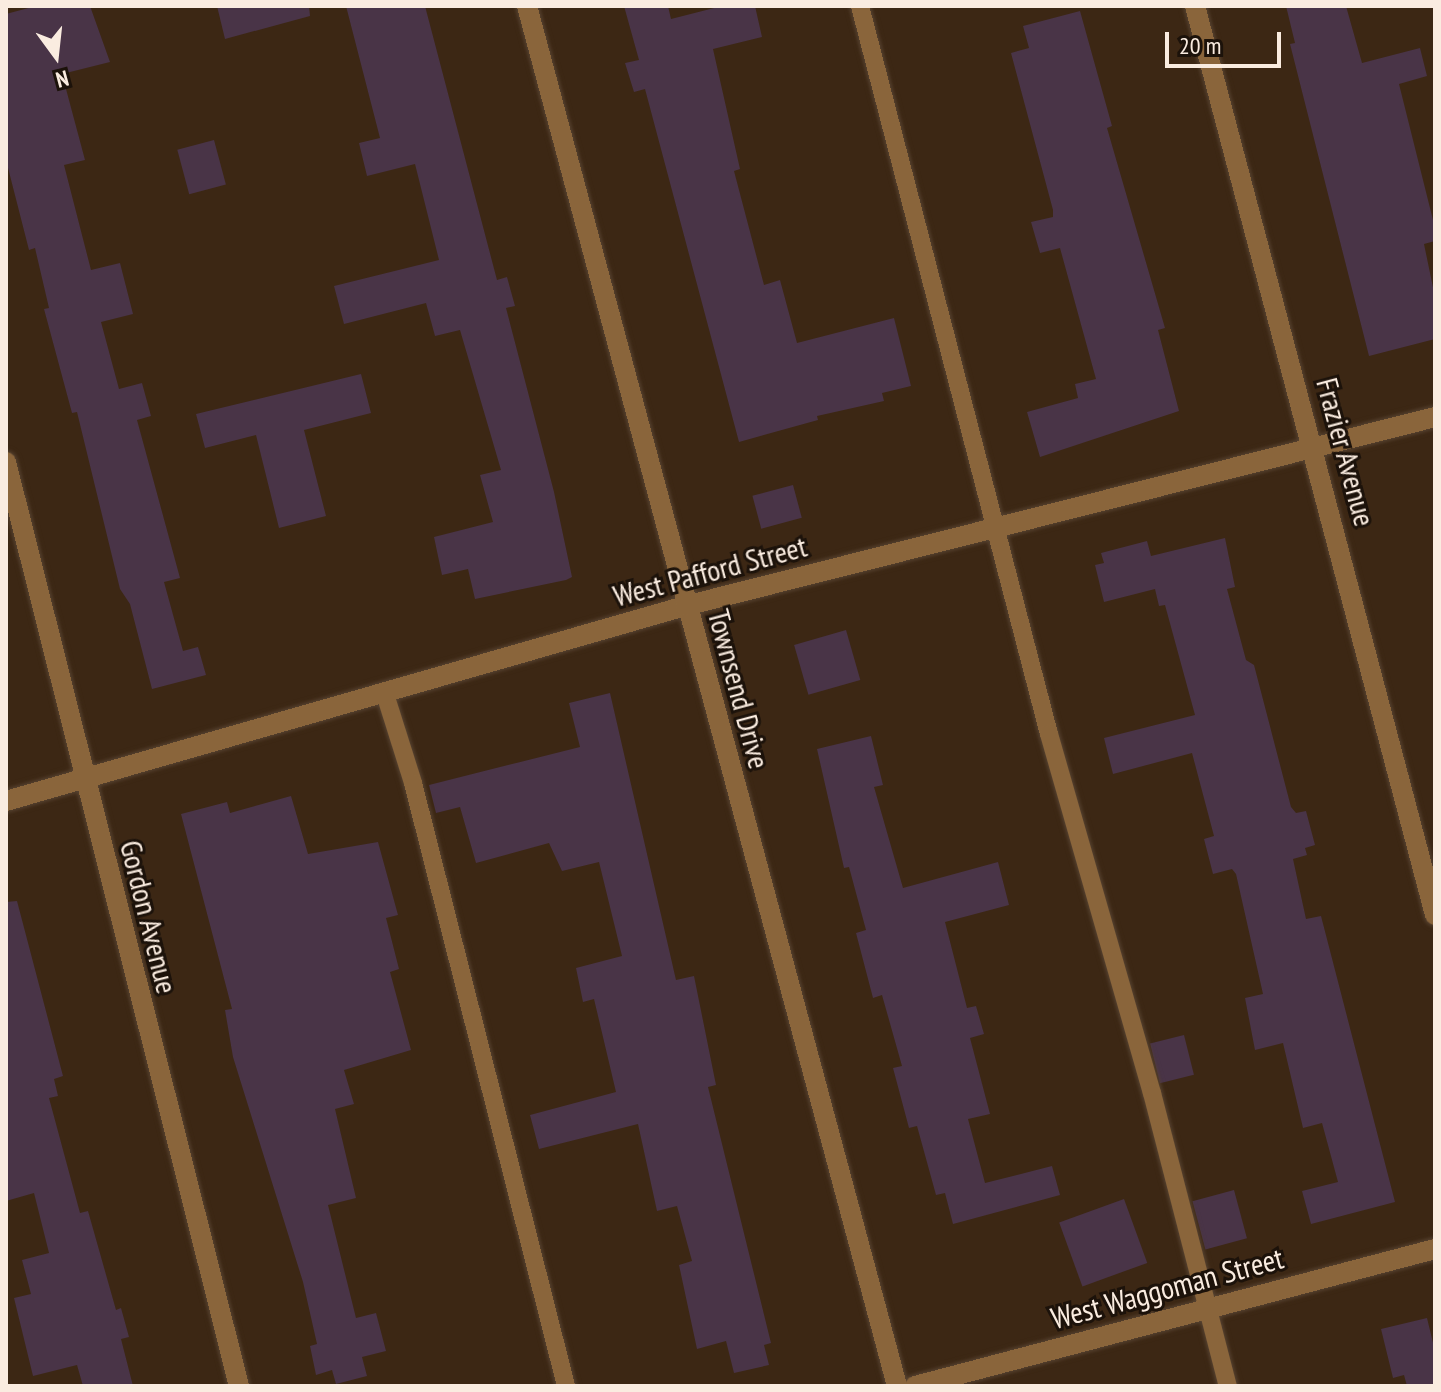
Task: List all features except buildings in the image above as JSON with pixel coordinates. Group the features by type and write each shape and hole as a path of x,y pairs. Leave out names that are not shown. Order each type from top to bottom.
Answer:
{"street":[{"name":"Townsend Drive","path":"527,6 685,606 897,1386"},
{"name":"Frazier Avenue","path":"1195,6 1315,451 1435,915"},
{"name":"West Pafford Street","path":"6,801 685,606 1315,451 1435,417"},
{"name":"Gordon Avenue","path":"6,462 83,781 239,1386"},
{"name":"West Waggoman Street","path":"915,1386 1435,1249"}],"lane":[{"path":"860,6 1049,734 1228,1386"},
{"path":"385,694 417,798 566,1386"}]}
